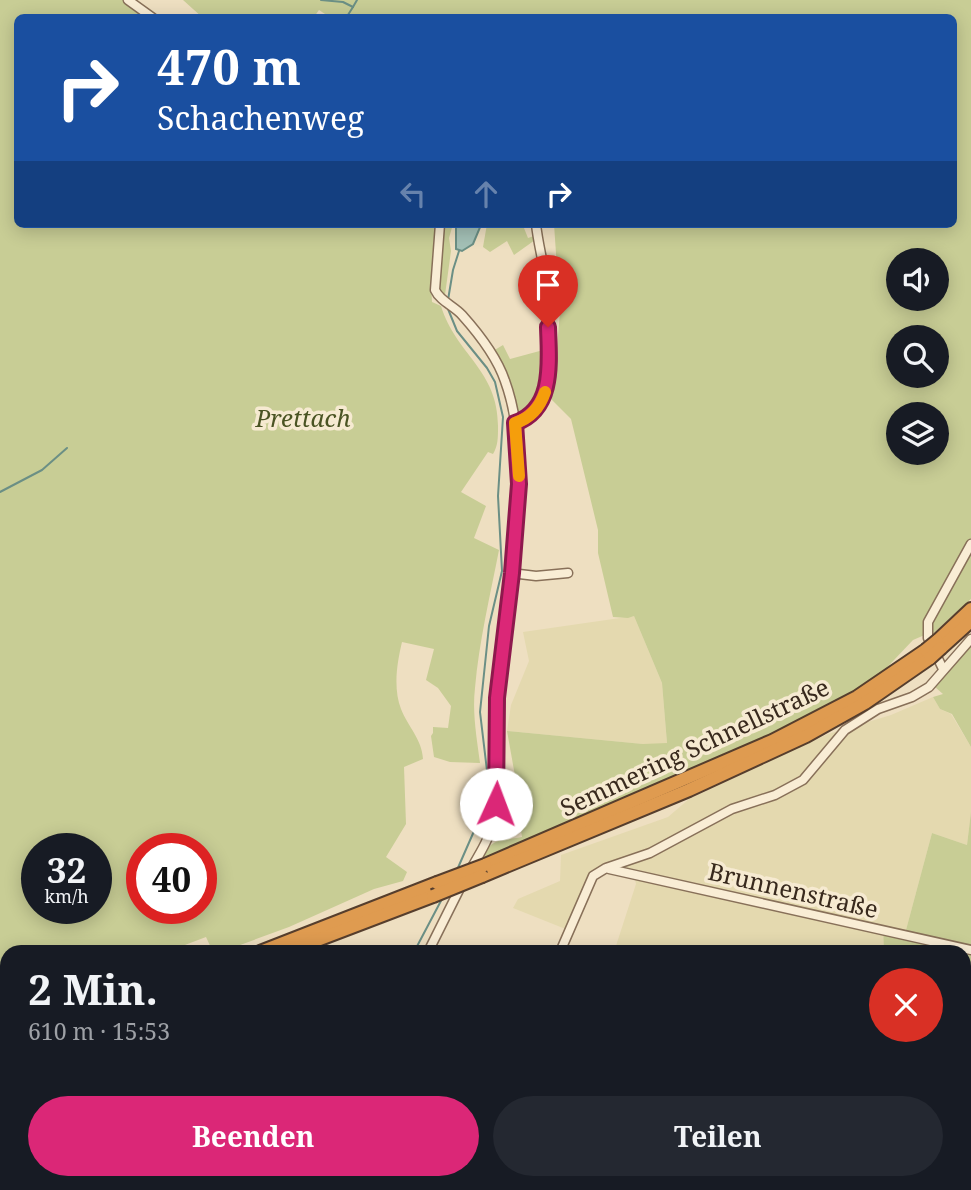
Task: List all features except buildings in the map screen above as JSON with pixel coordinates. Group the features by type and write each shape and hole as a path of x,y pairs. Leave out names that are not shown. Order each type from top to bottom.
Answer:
{"highway":[{"name":"Semmering Schnellstraße","path":"279,945 484,870 772,741 857,697 928,654 971,608"},
{"name":"Semmering Schnellstraße","path":"939,644 971,621"},
{"name":"Semmering Schnellstraße","path":"303,945 435,889"}],"street":[{"path":"128,0 147,14"},
{"path":"431,945 482,850 494,821 498,782 497,698 512,573 519,484 511,398 497,362 455,309 435,290 440,228"},
{"path":"515,423 531,415 540,405 547,385 549,358 546,283 537,228"},
{"path":"943,669 928,638 928,622 971,544"},
{"path":"512,573 536,576 568,573"},
{"path":"563,945 593,876 606,868 650,853 732,809 775,795 803,780 845,730 878,709 922,692 936,680 971,639"},
{"name":"Brunnenstraße","path":"606,868 949,945"}],"shaded area":[{"path":"634,616 662,683 667,744 507,731 511,705 529,661 523,632"},
{"path":"933,697 940,709 951,714 971,747 971,812 967,845 932,833 906,930 883,928 884,945 616,945 636,884 635,879 613,871 599,874 573,932 513,908 518,899 560,881 561,855 668,817 689,799 828,734 891,715"}],"green space":[{"name":"Prettach","path":"0,0 123,0 144,14 14,14 14,228 435,228 432,302 441,306 456,338 484,377 492,391 496,408 498,435 495,451 493,454 488,452 461,492 486,506 474,538 499,550 482,636 474,697 480,763 450,762 434,757 431,736 433,727 448,728 451,706 438,688 426,680 434,649 402,642 397,693 404,715 420,745 423,759 404,767 406,824 386,857 407,872 403,881 374,889 289,927 240,945 210,945 206,937 185,945 0,945"},
{"path":"183,0 971,0 971,599 928,638 927,634 913,640 876,679 795,726 480,861 492,844 522,837 507,731 643,744 667,743 662,683 634,616 613,617 598,553 598,530 571,419 548,396 552,348 557,347 560,312 554,228 957,228 957,14 325,14 319,10 316,14 199,14"},
{"path":"443,228 452,228 445,295 441,295 438,287 442,262 439,259"},
{"path":"486,228 524,228 528,238 534,236 535,240 514,255 507,241 490,252 483,247"},
{"path":"503,345 510,359 547,349 541,398 529,413 519,419 493,351"},
{"path":"971,646 971,747 952,714 940,709 933,697 943,694 935,687"},
{"path":"971,812 971,945 884,945 883,928 906,930 932,833 967,845"}],"water":[{"path":"456,228 480,228 473,244 462,251 456,249"}],"waterway":[{"path":"321,0 343,2 353,7 349,14"},
{"path":"353,7 357,0"},
{"path":"448,300 459,251"},
{"path":"448,309 457,331 495,382 503,417 498,496 502,571 489,626 480,712 488,779 485,806 457,870"},
{"path":"0,492 42,470 67,448"},
{"path":"418,945 443,897"}],"slow traffic":[{"path":"519,476 515,423 531,415 540,405 545,392"}],"route":[{"path":"496,804 497,698 512,573 519,484 515,423 531,415 545,395 549,358 548,327"}]}
